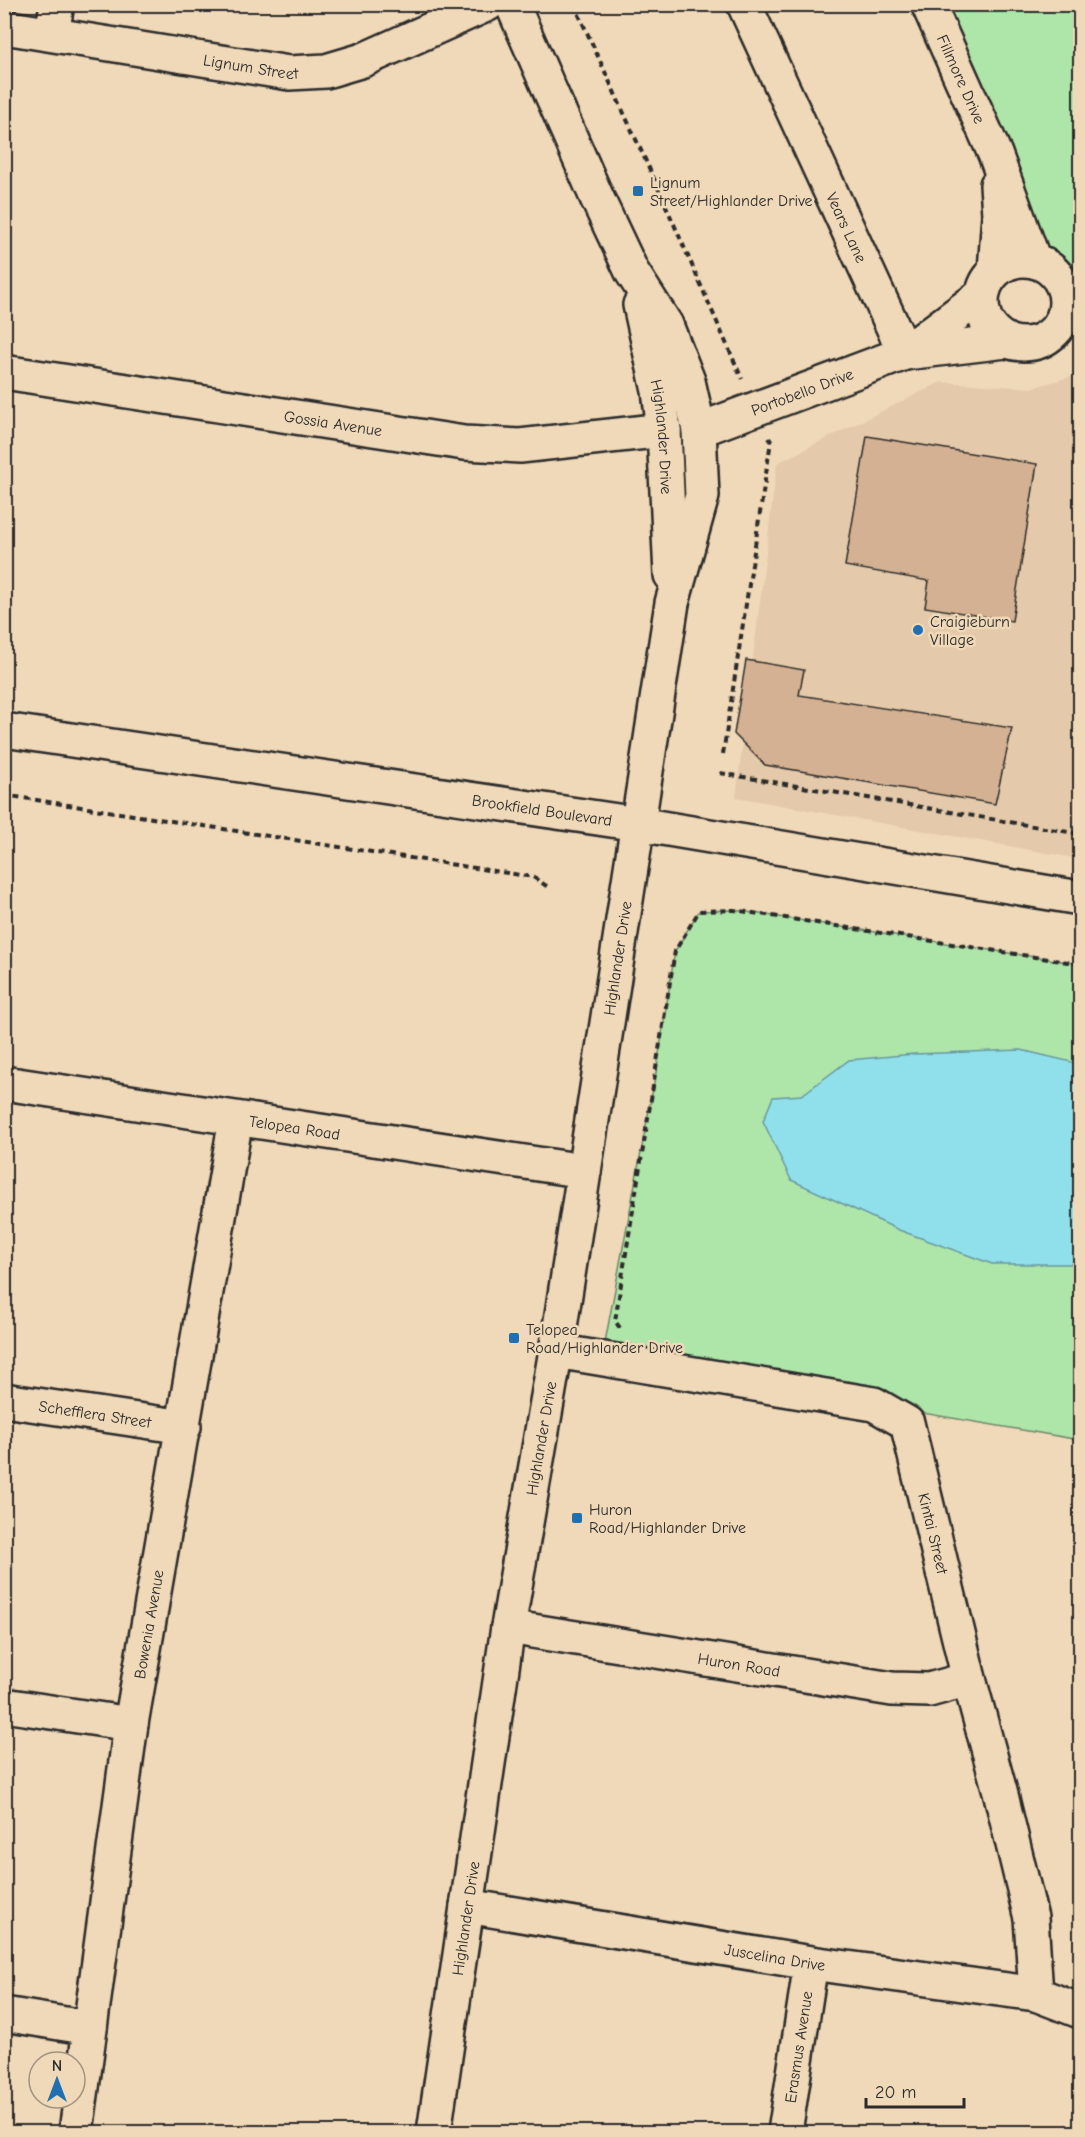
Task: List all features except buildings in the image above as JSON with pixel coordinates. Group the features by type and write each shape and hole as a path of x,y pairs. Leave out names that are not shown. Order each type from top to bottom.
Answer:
{"street":[{"name":"Lignum Street","path":"4,27 55,19 289,73 326,71 363,60 488,4"},
{"name":"Highlander Drive","path":"434,2133 508,1627 556,1351 672,603 702,496 699,430 688,381 677,351 666,325 632,272 512,4"},
{"name":"Vears Lane","path":"744,4 905,353"},
{"name":"Fillmore Drive","path":"928,4 995,154 1057,276"},
{"path":"988,283 1006,264 1020,260 1057,276 1064,288 1066,302 1064,316 1069,327 1034,344 1020,345 1006,341 986,322 982,309 999,214 995,154"},
{"name":"Highlander Drive","path":"632,272 653,358 664,430 672,603"},
{"name":"Portobello Drive","path":"905,353 988,283"},
{"name":"Portobello Drive","path":"699,430 905,353 1006,341"},
{"name":"Gossia Avenue","path":"4,372 464,443 520,446 664,430"},
{"name":"Brookfield Boulevard","path":"4,730 638,824 1080,898"},
{"name":"Telopea Road","path":"4,1083 584,1171"},
{"name":"Bowenia Avenue","path":"76,2133 131,1724 236,1119"},
{"name":"Kintai Street","path":"556,1351 874,1404 907,1423 1030,1918 1036,1994"},
{"name":"Schefflera Street","path":"4,1400 184,1427"},
{"name":"Huron Road","path":"508,1627 892,1689 928,1690 969,1679"},
{"path":"4,1705 131,1724"},
{"name":"Juscelina Drive","path":"467,1906 811,1963 1036,1994 1080,2011"},
{"name":"Erasmus Avenue","path":"785,2133 811,1963"},
{"path":"4,2014 90,2028"}],"path":[{"path":"574,4 771,441 723,754"},
{"path":"720,773 1080,834"},
{"path":"4,795 533,877 548,887"},
{"path":"624,1362 626,1335 615,1321 675,951 699,911 734,910 1080,964"}],"shaded area":[{"name":"Craigieburn Village","path":"1080,374 1080,859 736,797 777,463 941,382 1031,388"}],"green space":[{"path":"928,5 1080,5 1080,289 1057,276 1047,267"},
{"path":"734,910 1080,964 1080,1440 602,1358 656,1073 675,951 699,911"}],"water":[{"path":"1021,1050 1080,1064 1080,1264 992,1264 899,1230 791,1180 763,1121 773,1097 802,1095 849,1060 914,1054"}],"place":[{"name":"Lignum Street/Highlander Drive","path":"638,191"},
{"name":"Craigieburn Village","path":"918,630"},
{"name":"Telopea Road/Highlander Drive","path":"514,1338"},
{"name":"Huron Road/Highlander Drive","path":"577,1518"}]}
